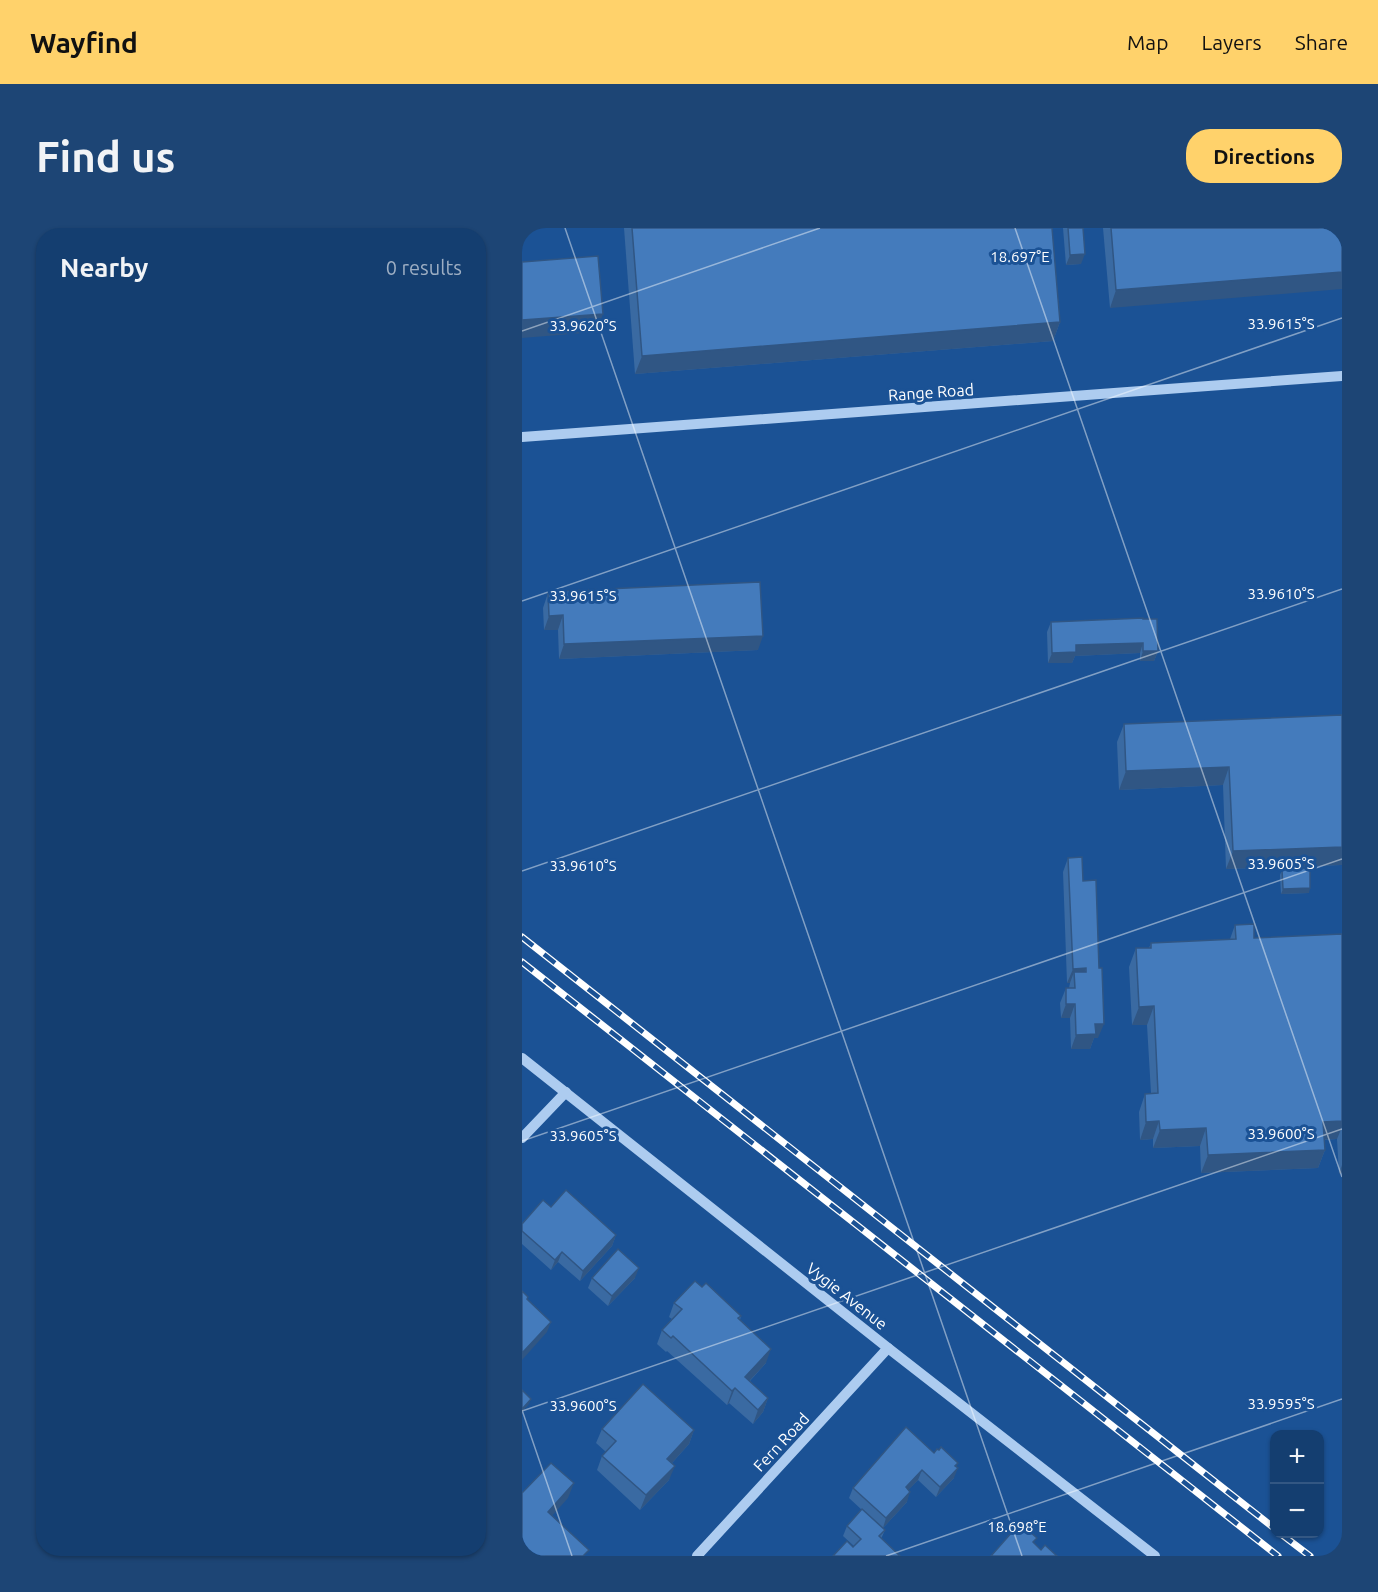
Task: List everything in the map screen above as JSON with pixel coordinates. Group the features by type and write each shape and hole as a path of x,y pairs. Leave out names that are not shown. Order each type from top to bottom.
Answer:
{"street":[{"name":"Range Road","path":"522,437 1342,376"},
{"name":"Vygie Avenue","path":"522,1058 1155,1556"},
{"path":"522,1138 566,1092"},
{"name":"Fern Road","path":"697,1556 888,1348"}],"building":[{"path":"632,228 1052,228 1060,322 642,356"},
{"path":"1068,228 1083,228 1085,254 1070,255"},
{"path":"1111,228 1342,228 1342,272 1116,290"},
{"path":"598,256 603,314 522,320 522,262"},
{"path":"760,582 763,636 564,644 563,615 549,616 548,593"},
{"path":"1157,619 1158,651 1143,651 1143,643 1076,645 1076,652 1052,653 1051,622"},
{"path":"1342,715 1342,847 1233,851 1229,767 1126,771 1124,724"},
{"path":"1082,857 1083,881 1096,880 1099,968 1102,968 1104,1024 1095,1024 1096,1034 1076,1035 1075,1004 1066,1004 1066,988 1075,988 1074,972 1086,972 1086,968 1073,969 1068,858"},
{"path":"1310,868 1310,888 1283,889 1282,870"},
{"path":"1254,924 1254,938 1342,934 1342,1121 1323,1122 1325,1150 1208,1155 1206,1128 1160,1130 1159,1121 1146,1122 1145,1094 1158,1093 1154,1006 1139,1007 1136,948 1151,948 1151,943 1236,939 1235,925"},
{"path":"566,1190 616,1235 583,1271 562,1252 555,1260 522,1231 522,1224 543,1200 551,1207"},
{"path":"618,1249 639,1268 612,1296 592,1278"},
{"path":"695,1281 702,1287 706,1283 771,1349 745,1377 768,1398 758,1410 735,1388 732,1391 673,1336 671,1338 662,1330 682,1309 674,1303"},
{"path":"522,1291 528,1297 527,1299 551,1322 522,1353"},
{"path":"643,1384 694,1430 667,1459 675,1466 646,1495 602,1456 616,1441 602,1429"},
{"path":"522,1390 531,1399 522,1409"},
{"path":"906,1427 934,1453 941,1447 958,1463 955,1466 958,1468 940,1487 922,1470 906,1487 910,1492 886,1518 853,1488"},
{"path":"551,1463 574,1483 548,1512 589,1550 583,1556 522,1556 522,1493"},
{"path":"862,1509 885,1530 879,1536 900,1556 833,1556 847,1541 853,1547 861,1539 847,1526"},
{"path":"1020,1523 1037,1538 1033,1542 1041,1550 1045,1545 1057,1556 991,1556"}],"railway":[{"path":"522,937 1270,1525"},
{"path":"522,962 1278,1556"},
{"path":"1286,1538 1310,1556"}]}
